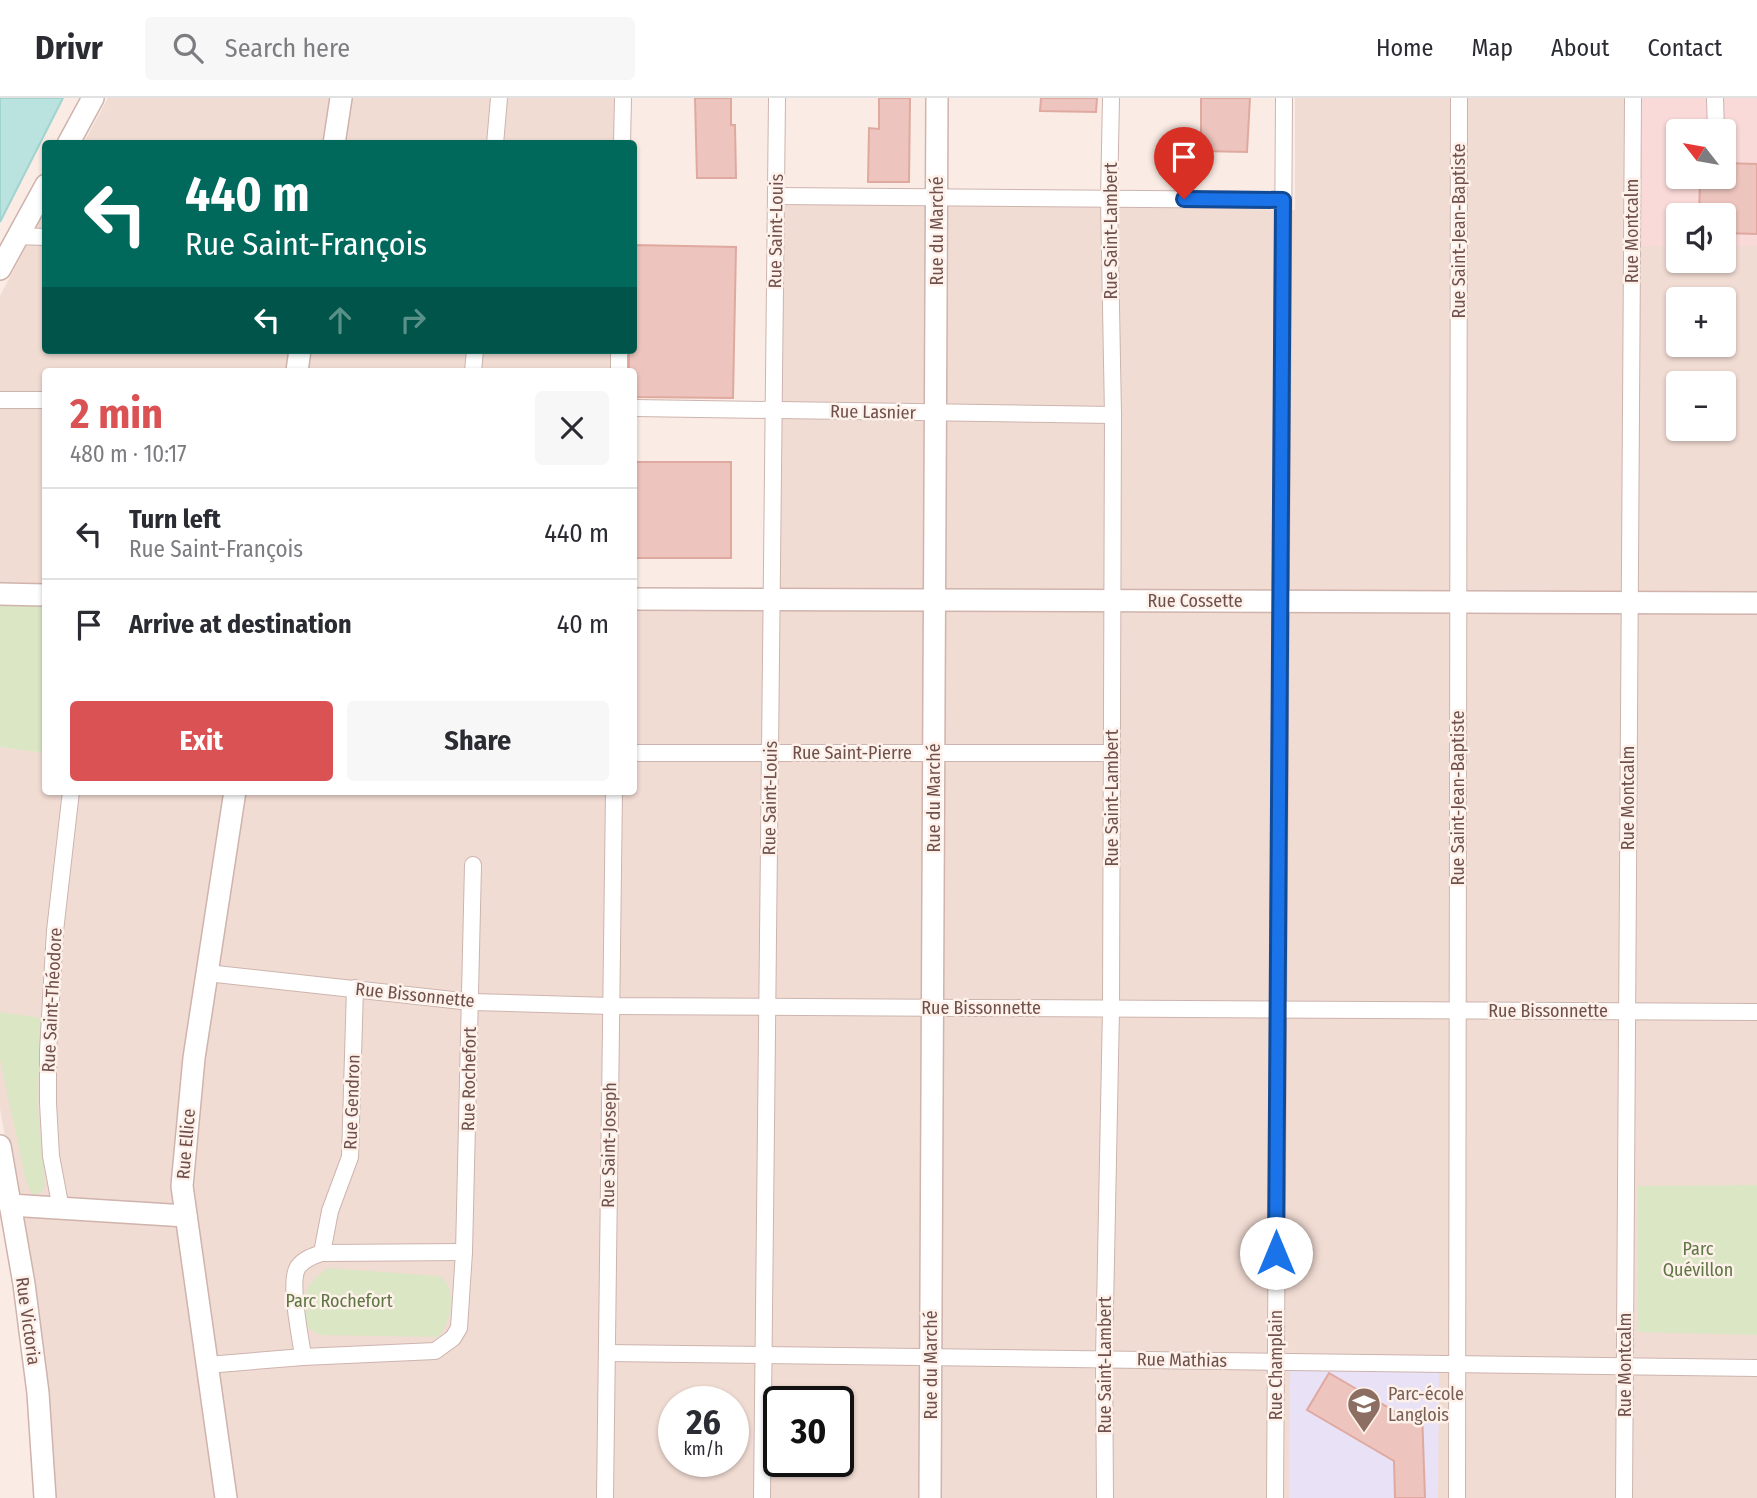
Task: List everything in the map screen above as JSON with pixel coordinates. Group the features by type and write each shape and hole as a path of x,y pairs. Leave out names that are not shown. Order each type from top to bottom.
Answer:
{"street":[{"path":"70,140 93,98"},
{"path":"335,140 341,98"},
{"path":"495,140 499,98"},
{"path":"622,140 623,98"},
{"name":"Rue Saint-Louis","path":"762,1498 777,98"},
{"name":"Rue du Marché","path":"930,1498 937,98"},
{"name":"Rue Saint-Lambert","path":"1105,1498 1104,1359 1111,1009 1111,98"},
{"name":"Rue Champlain","path":"1275,1498 1284,98"},
{"name":"Rue Saint-Jean-Baptiste","path":"1457,1498 1460,98"},
{"name":"Rue Montcalm","path":"1624,1498 1633,98"},
{"path":"1715,98 1716,119"},
{"path":"0,268 42,192"},
{"path":"776,196 1283,200"},
{"path":"17,236 42,237"},
{"path":"0,400 42,400"},
{"name":"Rue Lasnier","path":"637,408 1113,415"},
{"path":"0,594 42,595"},
{"name":"Rue Cossette","path":"637,599 1757,603"},
{"name":"Rue Saint-Pierre","path":"637,753 1112,753"},
{"name":"Rue Saint-Théodore","path":"61,1209 51,1156 48,1051 55,931 71,795"},
{"name":"Rue Ellice","path":"226,1498 186,1216 183,1163 233,795"},
{"name":"Rue Saint-Joseph","path":"605,1498 614,795"},
{"name":"Rue Rochefort","path":"207,1365 440,1349 453,1338 459,1328 464,1252 473,865"},
{"name":"Rue Bissonnette","path":"207,973 471,1002 611,1006 1757,1012"},
{"name":"Rue Gendron","path":"322,1253 330,1211 350,1157 355,988"},
{"name":"Rue Victoria","path":"0,1146 24,1284 36,1380 44,1498"},
{"path":"10,1205 186,1216"},
{"path":"303,1357 295,1274 305,1259 322,1253 464,1252"},
{"name":"Rue Mathias","path":"607,1353 1757,1367"}],"shaded area":[{"path":"108,98 617,98 616,140 85,140"},
{"path":"1295,98 1642,98 1640,246 1666,246 1666,273 1736,273 1736,246 1757,246 1757,1498 53,1498 32,1284 0,1109 0,747 42,753 42,795 637,795 637,606 778,608 782,201 1295,210"},
{"path":"1642,98 1757,98 1757,246 1736,246 1736,203 1666,203 1666,246 1640,246"},
{"path":"42,216 42,354 613,354 613,368 42,368 42,602 0,600 0,296"},
{"name":"Parc-école Langlois","path":"1439,1365 1438,1498 1289,1498 1290,1369"}],"green space":[{"path":"0,600 42,602 42,753 0,747"},
{"path":"0,1012 42,1018 37,1101 45,1184 38,1194 32,1194 26,1181 0,1059"},
{"name":"Parc Quévillon","path":"1757,1185 1757,1335 1638,1332 1638,1186"},
{"name":"Parc Rochefort","path":"328,1268 438,1276 445,1281 451,1296 443,1331 438,1337 320,1335 308,1328 304,1301 313,1280"}],"water":[{"path":"0,98 63,98 0,222"}],"building":[{"path":"695,98 731,98 731,125 735,125 736,178 697,178"},
{"path":"879,98 910,98 909,182 868,182 869,128 879,129"},
{"path":"1041,98 1097,98 1096,112 1040,111"},
{"path":"1201,98 1250,98 1247,152 1201,151"},
{"path":"1736,163 1757,164 1757,234 1736,233 1736,203 1699,203 1700,189 1736,189"},
{"path":"637,245 736,247 733,398 637,397 637,368 629,368 629,354 637,354"},
{"path":"637,462 731,462 731,558 637,558"},
{"path":"1329,1373 1396,1412 1422,1411 1425,1498 1395,1498 1394,1461 1307,1410"}],"place":[{"name":"Parc-école Langlois","path":"1364,1434"}],"route":[{"path":"1184,199 1283,200 1276,1253"}]}
